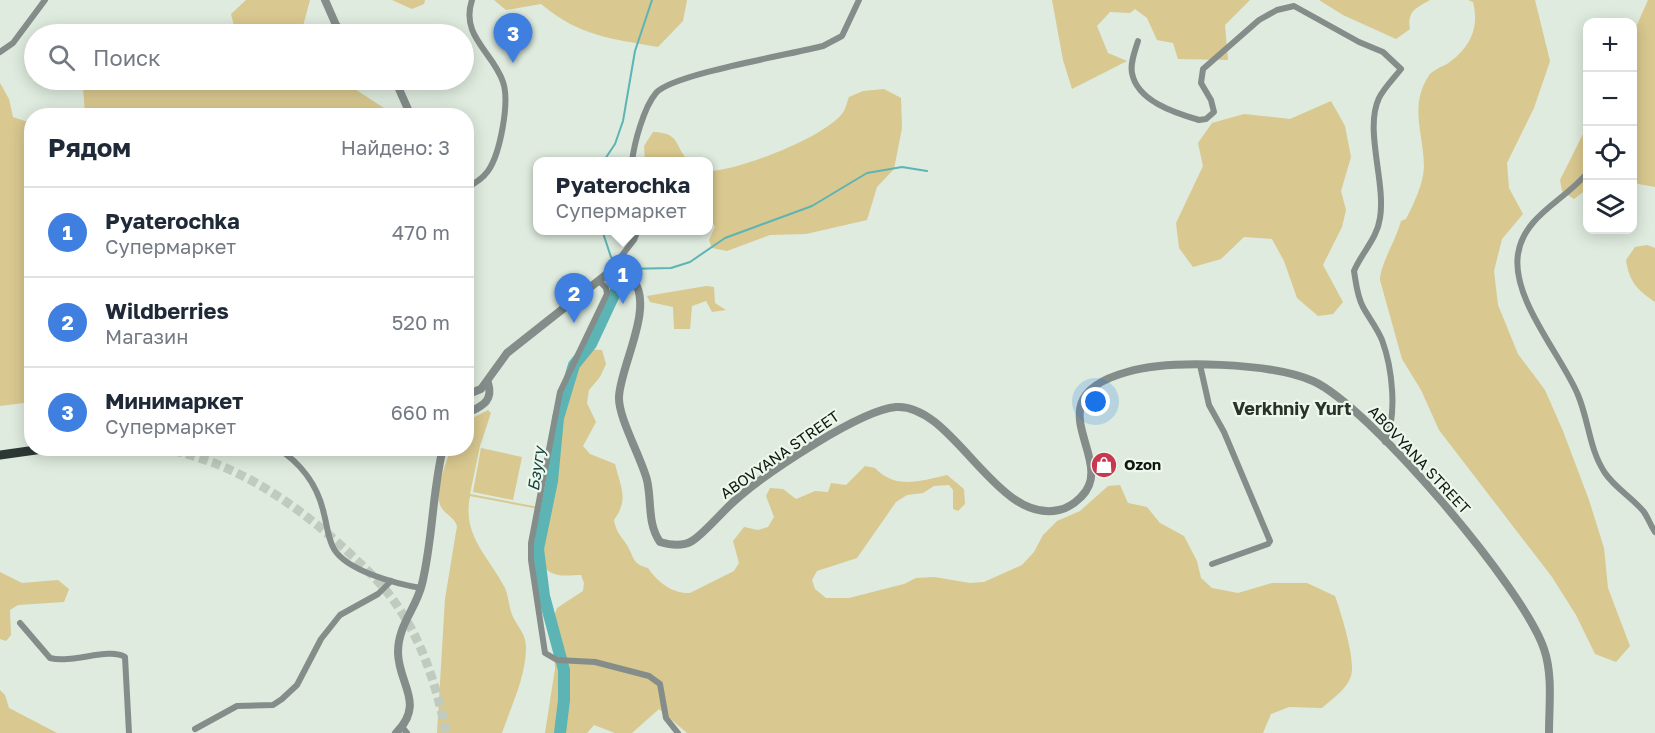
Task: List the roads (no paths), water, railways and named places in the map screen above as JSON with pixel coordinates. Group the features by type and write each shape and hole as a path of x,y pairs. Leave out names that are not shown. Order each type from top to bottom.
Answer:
{"highway":[{"path":"0,455 24,452"}],"street":[{"path":"27,24 45,0"},
{"path":"325,0 336,24"},
{"path":"469,24 472,0"},
{"path":"633,157 634,143 651,100 660,89 687,78 822,46 843,36 859,0"},
{"path":"1138,41 1131,72 1135,85 1146,96 1198,120 1206,119 1214,111 1211,99 1201,83 1203,69 1259,20 1277,10 1294,6 1359,42 1383,52 1401,69 1379,98 1376,107 1375,132 1381,216 1376,236 1354,271 1357,294 1382,341 1389,372 1392,408 1390,432 1385,442"},
{"path":"0,52 13,43 24,28"},
{"path":"474,36 499,72 506,96 495,159 487,173 474,182"},
{"path":"399,90 407,108"},
{"path":"1583,177 1576,187 1529,225 1518,254 1521,280 1529,307 1580,399 1592,450 1606,475 1644,513 1655,532"},
{"path":"474,393 488,383 507,353 535,328 607,274 636,235"},
{"name":"ABOVYANA STREET","path":"607,274 623,276 636,284 637,289 638,315 621,386 620,404 647,482 653,532 660,542 673,545 691,542 741,495 851,422 896,407 911,409 931,420 1010,496 1028,507 1044,512 1061,510 1074,504 1086,493 1091,480 1091,468 1080,428 1080,404 1089,389 1127,372 1174,365 1260,370 1311,380 1334,393 1360,415 1385,442 1486,556 1525,612 1544,646 1549,668 1549,733"},
{"path":"599,281 606,288 607,294 560,392 531,543 531,560 545,653 558,660 579,660 649,676 660,684 666,718 678,733"},
{"path":"1200,365 1209,405 1270,541 1268,544 1212,564"},
{"path":"474,409 489,400 491,395 488,383"},
{"path":"286,456 303,470 321,500 334,551 357,567 391,581 421,588"},
{"path":"402,731 411,697 399,665 401,628 421,588 429,552 435,483 441,456"},
{"path":"195,729 237,706 273,705 297,685 312,653 340,615 378,594 391,581"},
{"path":"20,623 50,658 76,660 117,654 125,657 129,733"}],"waterway":[{"name":"Бзугу","path":"606,157 615,144 623,121 635,51 652,0"},
{"path":"604,235 611,257 626,269 671,268 690,262 725,238 812,206 867,173 902,167 927,171"},
{"name":"Бзугу","path":"560,733 564,700 564,670 544,596 538,549 552,481 558,418 574,365 591,344 626,269"}],"tunnel":[{"path":"193,456 212,462 260,485 304,514 345,549 382,586 409,624 423,654 439,701 446,733"}],"place":[{"name":"Минимаркет","path":"513,63"},
{"name":"Pyaterochka","path":"623,304"},
{"name":"Wildberries","path":"574,323"},
{"name":"Ozon","path":"1104,465"}],"district":[{"name":"Verkhniy Yurt","path":"1292,409"}]}
